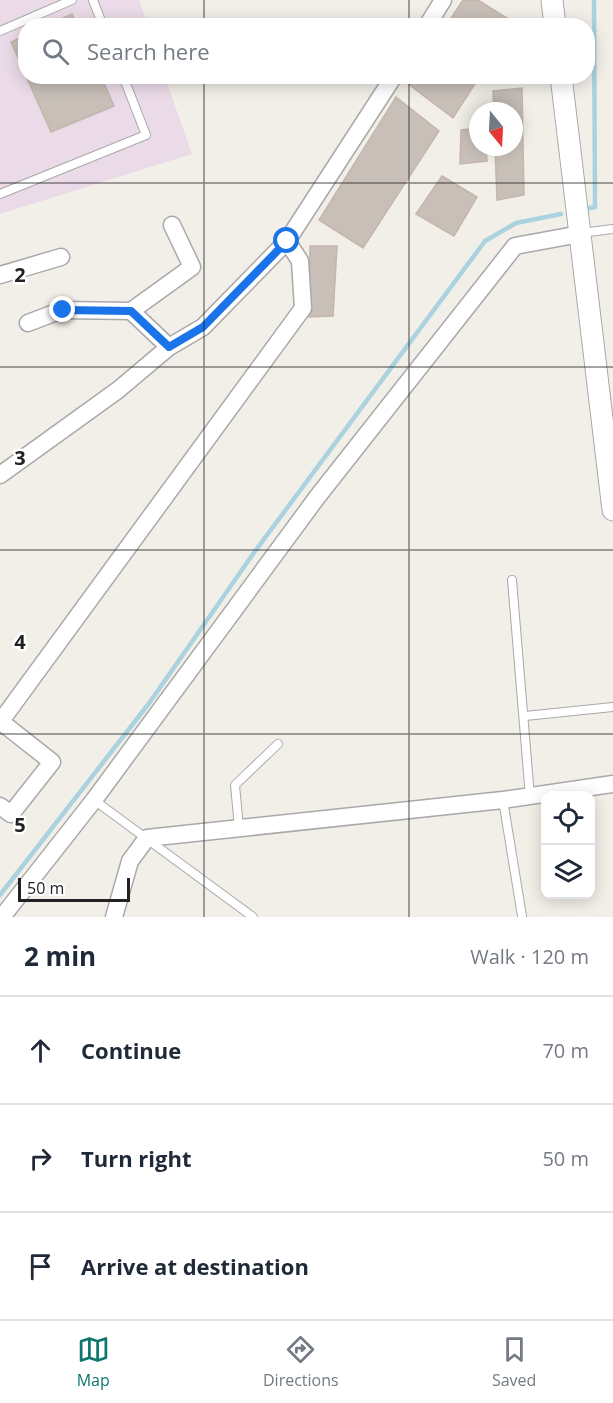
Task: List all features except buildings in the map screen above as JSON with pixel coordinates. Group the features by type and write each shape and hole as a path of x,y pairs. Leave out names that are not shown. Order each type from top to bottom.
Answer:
{"street":[{"path":"432,18 444,0"},
{"path":"552,0 554,18"},
{"path":"0,476 118,390 169,347 203,327 287,241 389,84"},
{"path":"562,84 609,441 613,510"},
{"path":"28,323 63,310 131,311 192,267 172,225"},
{"path":"2,917 94,801 318,496 515,246 580,234"},
{"path":"1,810 11,814 52,762 0,721 303,308 300,261 287,241"},
{"path":"0,274 61,257"},
{"path":"131,311 169,347"},
{"path":"114,917 130,861 147,838 503,800 613,784"}],"lane":[{"path":"30,18 72,0"},
{"path":"93,0 100,18"},
{"path":"0,31 18,23"},
{"path":"0,194 146,135 126,84"},
{"path":"580,234 613,229"},
{"path":"512,580 530,796"},
{"path":"525,716 613,707"},
{"path":"239,828 235,784 278,744"},
{"path":"503,800 522,916"},
{"path":"94,801 252,917"}],"shaded area":[{"path":"0,0 139,0 145,18 18,18 18,84 167,84 192,154 0,214"}],"waterway":[{"path":"594,0 594,18"},
{"path":"585,209 595,207 594,84"},
{"path":"0,895 150,702 253,554 485,241 516,223 561,214"}],"route":[{"path":"63,310 131,311 169,347 203,327 287,241"}]}
